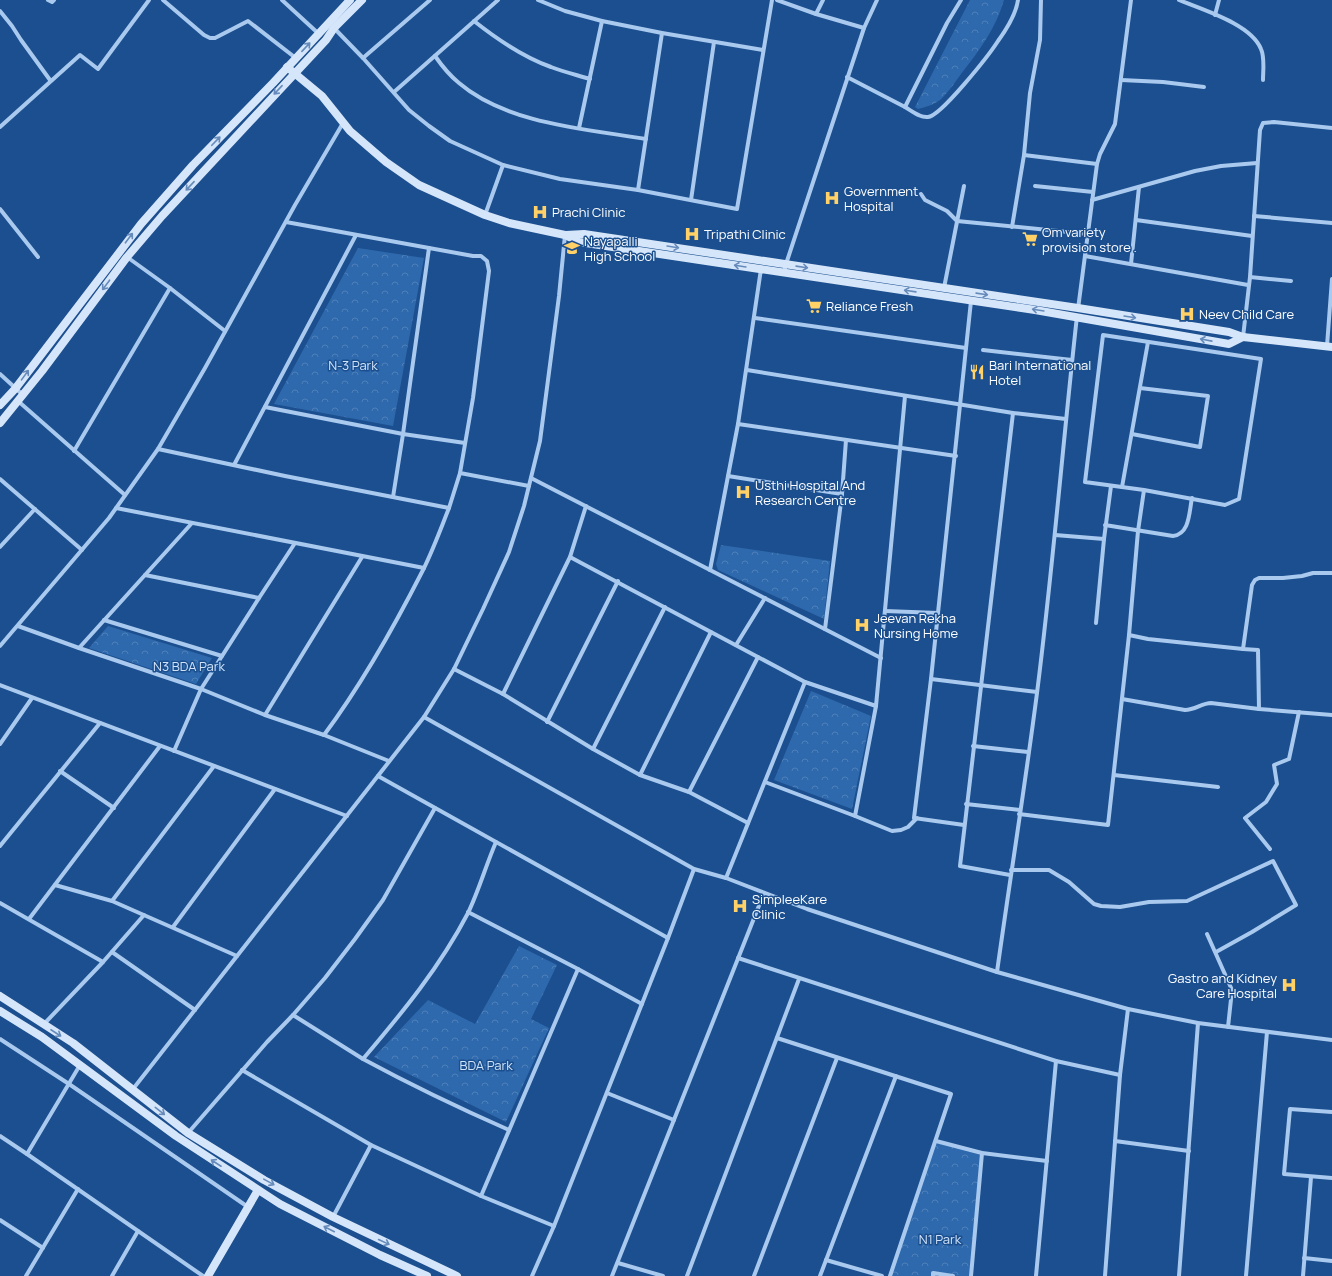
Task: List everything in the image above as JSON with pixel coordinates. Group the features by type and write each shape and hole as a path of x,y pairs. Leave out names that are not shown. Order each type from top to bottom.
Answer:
{"street":[{"path":"48,0 52,2 54,0"},
{"path":"0,127 50,80 80,55 98,69 148,0"},
{"path":"162,0 204,35 210,38 215,38 248,21 303,64"},
{"path":"282,0 326,40"},
{"path":"0,405 15,388 141,224 193,165 350,0"},
{"path":"0,423 127,257 162,216 326,40 334,28 362,0"},
{"path":"363,58 430,0"},
{"path":"394,92 498,0"},
{"path":"538,0 565,11 602,21 763,50"},
{"path":"334,28 409,110 450,141 503,165 560,179 638,190 737,209 772,0"},
{"path":"777,0 816,14 864,28"},
{"path":"816,14 823,0"},
{"path":"785,268 864,28 877,0"},
{"path":"906,107 947,23 961,0"},
{"path":"848,77 906,107 920,116 927,117 933,115 979,67 998,41 1009,22 1018,0"},
{"path":"1012,227 1024,155 1030,93 1040,40 1041,0"},
{"path":"997,972 1037,692 1062,477 1066,419 1077,312 1093,192 1100,154 1114,124 1131,0"},
{"path":"1180,0 1244,29 1254,37 1261,48 1263,57 1262,80"},
{"path":"1215,15 1219,0"},
{"path":"0,11 50,80"},
{"path":"579,128 602,21"},
{"path":"474,22 496,39 519,52 551,67 590,79"},
{"path":"638,190 662,33"},
{"path":"691,200 714,42"},
{"path":"435,56 445,70 459,83 481,98 512,112 534,119 646,139"},
{"path":"287,67 322,96 350,131 386,162 419,185 485,215 509,223 565,235 579,242 761,269 785,268 944,288 1077,312 1163,332 1229,344 1243,337"},
{"path":"1121,80 1163,82 1204,87"},
{"path":"1243,337 1250,277 1260,130 1263,123 1274,122 1332,128"},
{"path":"0,646 116,508 158,449 286,222 344,123"},
{"path":"1024,155 1097,164"},
{"path":"1092,200 1172,176 1221,166 1258,163"},
{"path":"485,215 503,165"},
{"path":"944,288 964,186"},
{"path":"1035,186 1093,192"},
{"path":"1131,264 1139,187"},
{"path":"921,194 925,200 947,211 957,221 1088,234"},
{"path":"0,209 38,257"},
{"path":"1254,216 1332,223"},
{"path":"1136,220 1252,236"},
{"path":"286,222 473,256 481,256 487,261 489,271 473,398 460,473 449,508 424,568 375,658 345,707 324,735"},
{"path":"565,235 584,234 971,301 1077,312 1229,332 1243,337 1330,347 1332,279"},
{"path":"234,465 356,235"},
{"path":"133,1089 424,717 454,669 509,552 524,506 540,441 559,296 565,235"},
{"path":"393,497 429,248"},
{"path":"1085,256 1248,285"},
{"path":"127,257 170,288 225,332"},
{"path":"710,570 738,424 755,318 761,269"},
{"path":"1250,277 1291,281"},
{"path":"74,451 170,288"},
{"path":"964,825 914,818 956,456 971,301"},
{"path":"755,318 966,348"},
{"path":"1161,344 1163,332"},
{"path":"1104,335 1148,342 1261,359 1239,499 1225,505 1144,490 1085,482 1104,335"},
{"path":"1122,487 1148,342"},
{"path":"983,350 1072,360"},
{"path":"747,370 1013,413 1066,419"},
{"path":"0,374 23,394"},
{"path":"1132,434 1200,447 1208,396 1140,388"},
{"path":"855,816 876,706 905,396"},
{"path":"18,401 125,495"},
{"path":"264,407 403,434 465,443"},
{"path":"1013,413 966,804 960,866 1011,872 1049,870 1069,882 1094,904 1120,907 1149,902 1187,901 1273,861 1296,905 1216,952"},
{"path":"738,424 956,456"},
{"path":"826,629 842,494 846,440"},
{"path":"158,449 449,508"},
{"path":"460,473 529,486"},
{"path":"728,476 842,494"},
{"path":"531,478 880,658"},
{"path":"0,479 82,550"},
{"path":"1096,623 1105,525 1111,486"},
{"path":"966,804 1108,825 1129,635 1138,531 1144,490"},
{"path":"1105,525 1173,536 1181,534 1187,524 1192,498"},
{"path":"503,694 570,557 586,506"},
{"path":"116,508 424,568"},
{"path":"0,547 35,509"},
{"path":"79,648 192,523"},
{"path":"1055,535 1104,539"},
{"path":"174,751 201,690 295,543"},
{"path":"265,715 362,557"},
{"path":"570,557 618,581 805,682 876,706"},
{"path":"1243,649 1252,585 1255,580 1259,578 1302,576 1313,573 1332,573"},
{"path":"145,575 259,598"},
{"path":"547,722 618,581"},
{"path":"736,645 765,598"},
{"path":"593,749 665,607"},
{"path":"885,611 938,613"},
{"path":"104,620 222,656"},
{"path":"18,626 201,690 390,761"},
{"path":"640,775 711,632"},
{"path":"1129,635 1148,639 1258,650 1259,709"},
{"path":"689,792 758,657"},
{"path":"454,669 503,694 547,722 640,775 689,792 748,823"},
{"path":"931,679 1037,692"},
{"path":"726,878 805,682"},
{"path":"0,685 347,816"},
{"path":"0,744 32,698"},
{"path":"1122,699 1185,710 1207,703 1218,703 1259,709 1332,715"},
{"path":"1270,849 1245,818 1266,802 1278,784 1274,765 1289,759 1299,712"},
{"path":"424,717 694,869 726,878 807,909 997,972 1128,1009 1198,1023 1332,1040"},
{"path":"0,846 100,723"},
{"path":"29,919 160,746"},
{"path":"973,746 1028,752"},
{"path":"112,901 214,766"},
{"path":"60,771 114,808"},
{"path":"1114,775 1218,786"},
{"path":"378,776 668,938"},
{"path":"765,782 892,831 908,827 917,818"},
{"path":"173,927 275,789"},
{"path":"188,1133 242,1070 293,1015 333,967 383,900 435,808"},
{"path":"363,1059 431,975 448,948 468,912 496,842"},
{"path":"532,1276 554,1226 607,1093 694,869"},
{"path":"55,885 112,901 238,956"},
{"path":"612,1276 764,893"},
{"path":"0,903 103,962"},
{"path":"468,912 642,1004"},
{"path":"44,1024 103,962 144,915"},
{"path":"1206,934 1216,952 1232,990 1228,1027"},
{"path":"112,952 195,1010"},
{"path":"738,958 1056,1062 1120,1075"},
{"path":"481,1196 578,969"},
{"path":"687,1276 800,979"},
{"path":"0,996 73,1044 188,1133 264,1180 333,1217 456,1276"},
{"path":"1105,1276 1120,1075 1128,1009"},
{"path":"0,1011 42,1037 176,1136 280,1204 380,1255 427,1276"},
{"path":"293,1015 363,1059 413,1086 509,1130"},
{"path":"1179,1276 1190,1151 1198,1023"},
{"path":"1246,1276 1267,1032"},
{"path":"777,1038 951,1094 890,1276"},
{"path":"0,1039 69,1084 248,1207"},
{"path":"754,1276 838,1058"},
{"path":"1036,1276 1056,1062"},
{"path":"27,1154 80,1065"},
{"path":"242,1070 371,1145 481,1196 554,1226"},
{"path":"107,1084 115,1076"},
{"path":"820,1276 896,1076"},
{"path":"607,1093 674,1120"},
{"path":"1332,1112 1290,1109 1284,1174 1332,1178"},
{"path":"0,1136 202,1276"},
{"path":"936,1141 982,1153 1047,1161"},
{"path":"1115,1142 1190,1151"},
{"path":"333,1217 371,1145"},
{"path":"971,1276 982,1153"},
{"path":"1303,1276 1311,1177"},
{"path":"26,1276 78,1189"},
{"path":"208,1276 258,1190"},
{"path":"0,1220 43,1248"},
{"path":"112,1276 138,1231"},
{"path":"1304,1258 1332,1261"},
{"path":"826,1260 882,1276"},
{"path":"618,1263 663,1276"},
{"path":"933,1276 933,1273 953,1276"}],"green space":[{"path":"970,0 1004,0 992,30 949,91 937,102 918,109 915,107"},
{"name":"N-3 Park","path":"358,248 424,258 393,426 274,404"},
{"path":"721,545 830,561 824,619 718,570 716,564"},
{"name":"N3 BDA Park","path":"108,626 212,658 196,684 89,648"},
{"path":"811,691 871,716 852,809 774,780"},
{"name":"BDA Park","path":"519,946 557,965 531,1019 549,1028 506,1122 374,1057 428,1000 475,1024"},
{"name":"N1 Park","path":"936,1141 982,1153 971,1276 953,1276 933,1273 933,1276 890,1276"}],"place":[{"name":"Government Hospital","path":"832,198"},
{"name":"Prachi Clinic","path":"540,212"},
{"name":"Tripathi Clinic","path":"692,234"},
{"name":"Om variety provision store .","path":"1030,239"},
{"name":"Nayapalli High School","path":"572,248"},
{"name":"Reliance Fresh","path":"814,306"},
{"name":"Neev Child Care","path":"1187,314"},
{"name":"Bari International Hotel","path":"977,372"},
{"name":"Usthi Hospital And Research Centre","path":"743,492"},
{"name":"Jeevan Rekha Nursing Home","path":"862,625"},
{"name":"SimpleeKare Clinic","path":"740,906"},
{"name":"Gastro and Kidney Care Hospital","path":"1289,985"}]}
